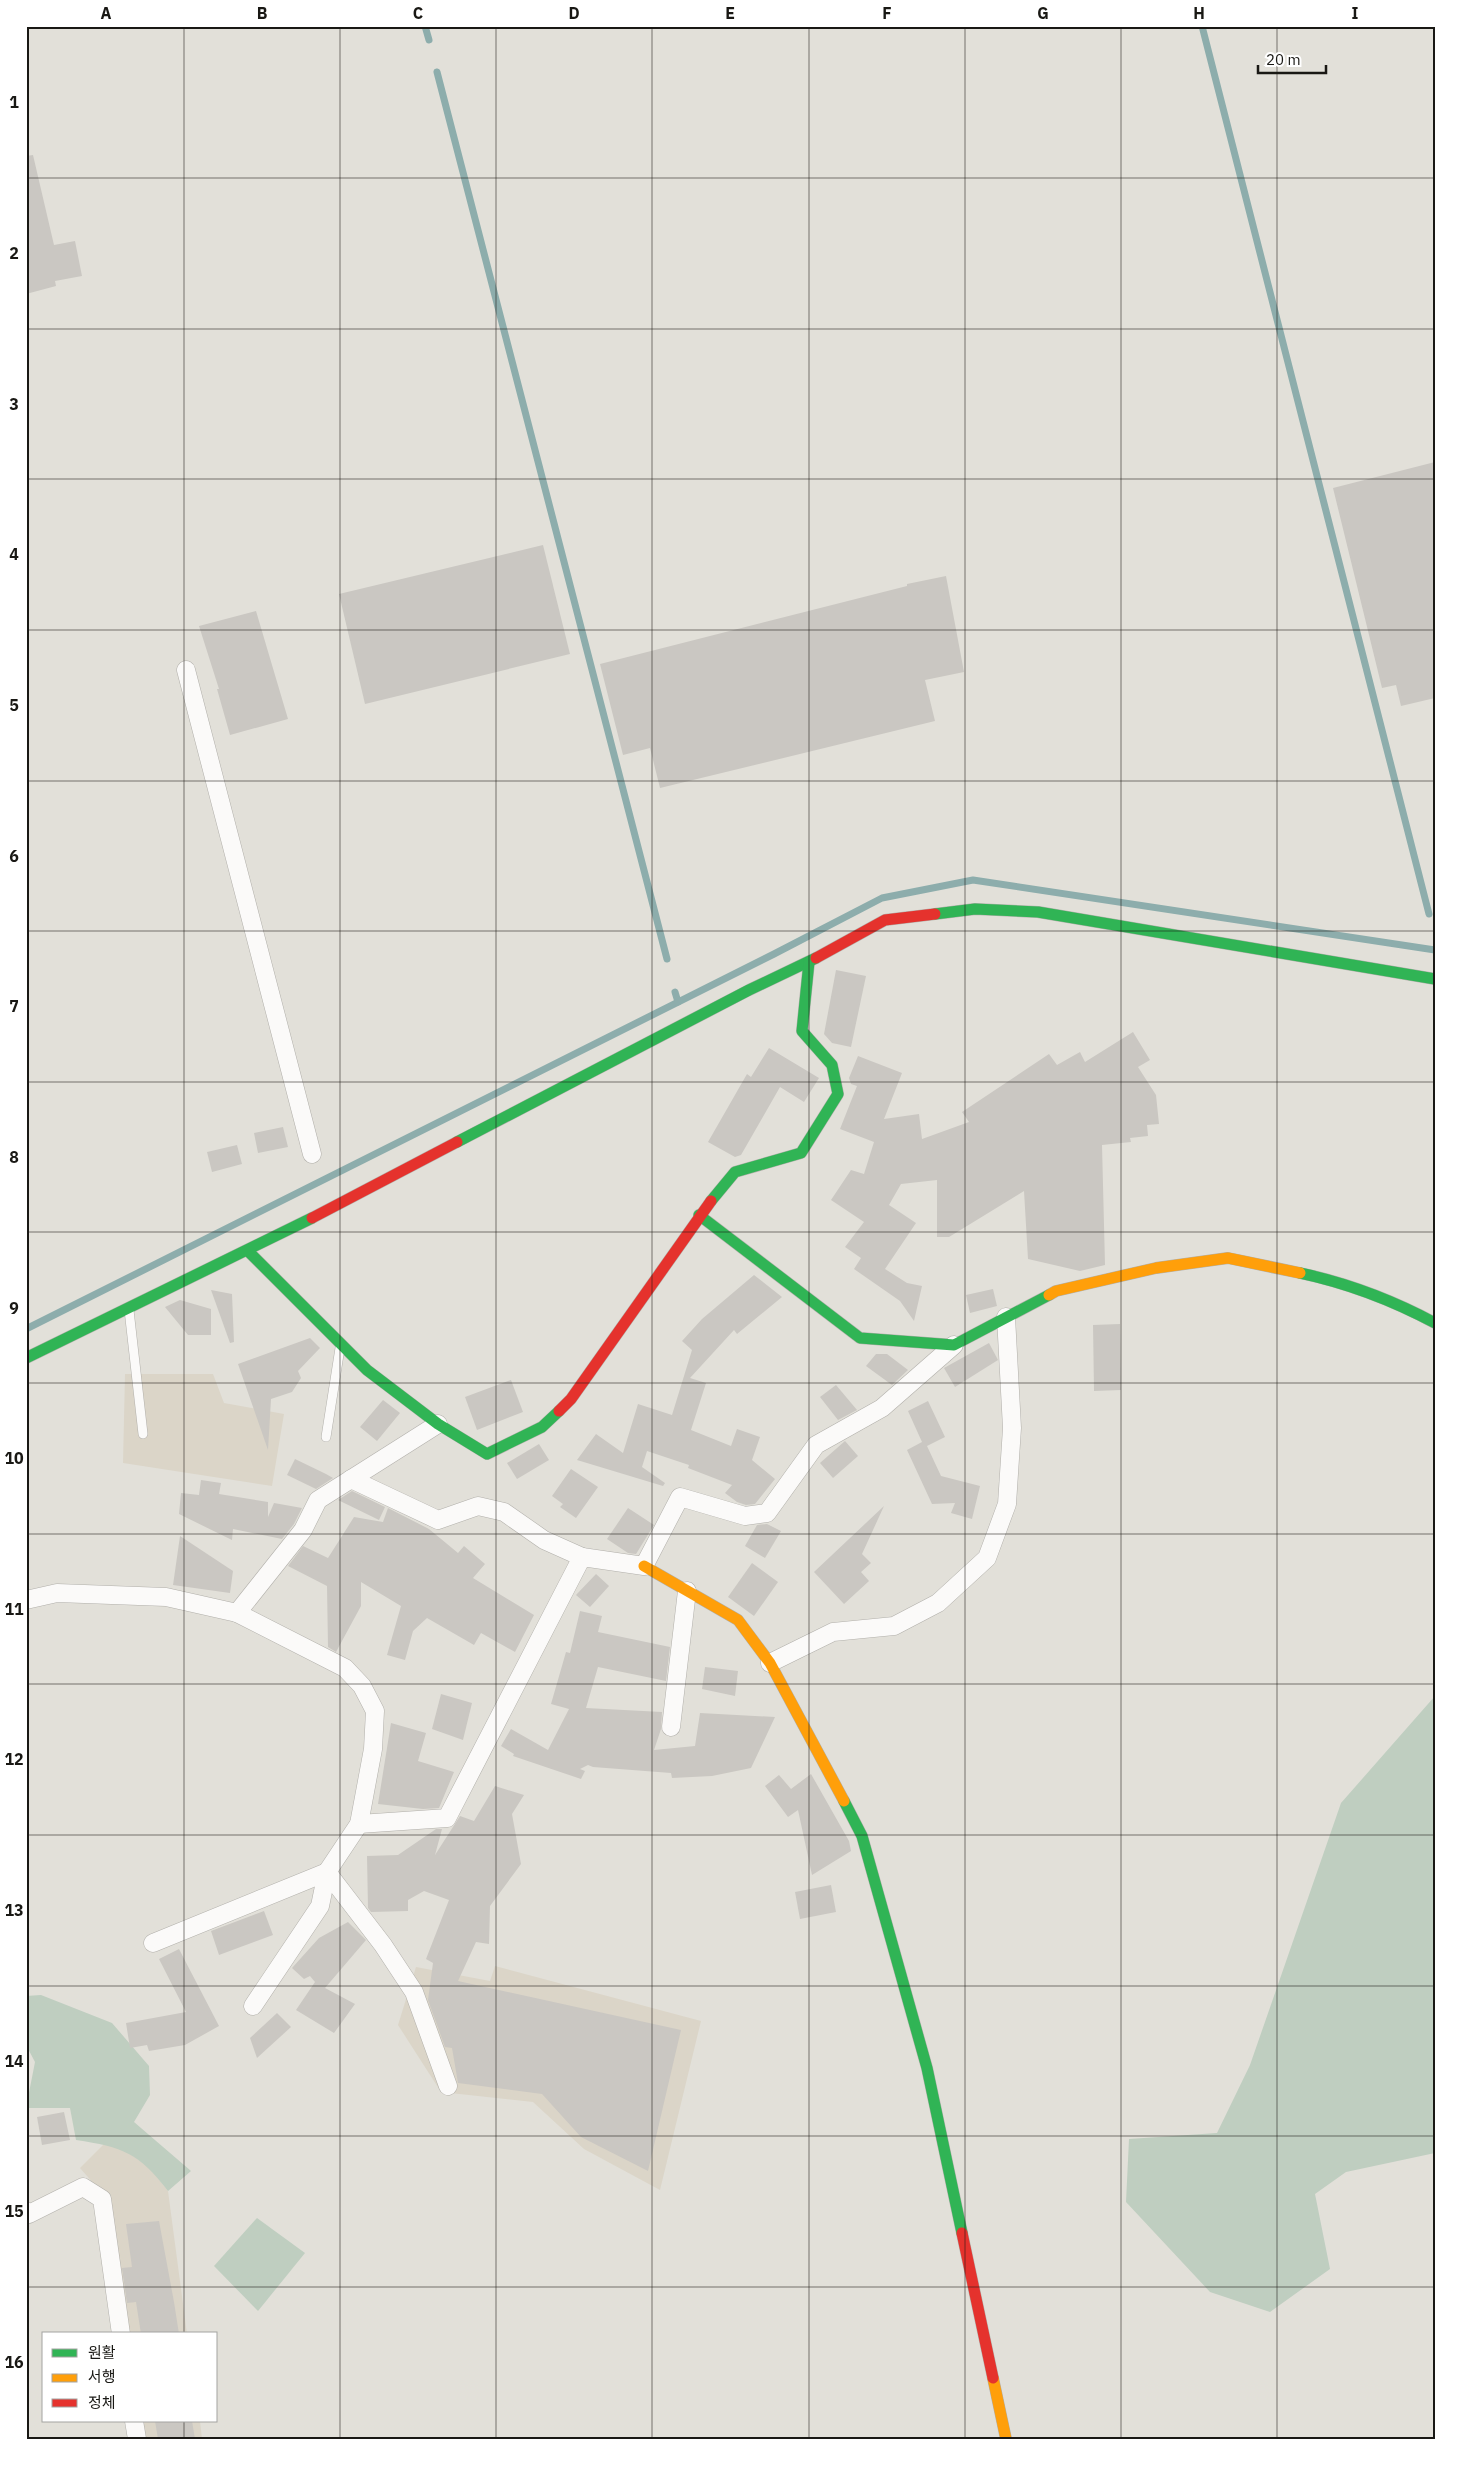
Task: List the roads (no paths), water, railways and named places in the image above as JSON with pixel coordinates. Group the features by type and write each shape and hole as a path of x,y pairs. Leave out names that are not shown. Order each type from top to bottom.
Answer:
{"street":[{"path":"186,670 312,1154"},
{"path":"26,1358 248,1251 748,990 809,962 885,920 976,909 1038,912 1435,979"},
{"path":"248,1251 368,1370 438,1424 487,1454 542,1427 571,1399 699,1215 734,1172 801,1153 838,1094 832,1065 802,1032 809,962"},
{"path":"699,1215 860,1338 954,1345"},
{"path":"644,1566 680,1497 745,1516 767,1513 816,1445 882,1408 954,1345 1056,1291 1156,1268 1228,1258 1332,1280 1399,1304 1435,1322"},
{"path":"770,1663 832,1632 894,1626 938,1603 987,1558 1007,1504 1012,1428 1006,1317"},
{"path":"237,1613 303,1530 318,1500 438,1424"},
{"path":"351,1479 438,1520 478,1506 504,1512 544,1540 582,1556 644,1566 738,1620 770,1663 862,1836 927,2068 1006,2439"},
{"path":"358,1824 447,1818 582,1556"},
{"path":"672,1727 687,1591"},
{"path":"26,1600 57,1593 166,1597 237,1613 346,1668 362,1686 374,1712 373,1749 358,1824 327,1872 320,1906 253,2006"},
{"path":"153,1943 327,1872"},
{"path":"327,1872 383,1946 414,1992 448,2086"},
{"path":"26,2211 29,2214 83,2187 102,2199 121,2332"},
{"path":"134,2422 137,2439"}],"lane":[{"path":"129,1308 143,1434"},
{"path":"326,1437 341,1342"}],"waterway":[{"path":"425,26 429,40"},
{"path":"1202,26 1429,914"},
{"path":"437,72 667,959"},
{"path":"26,1329 882,898 973,880 1435,950"},
{"path":"675,992 678,1002"}]}
